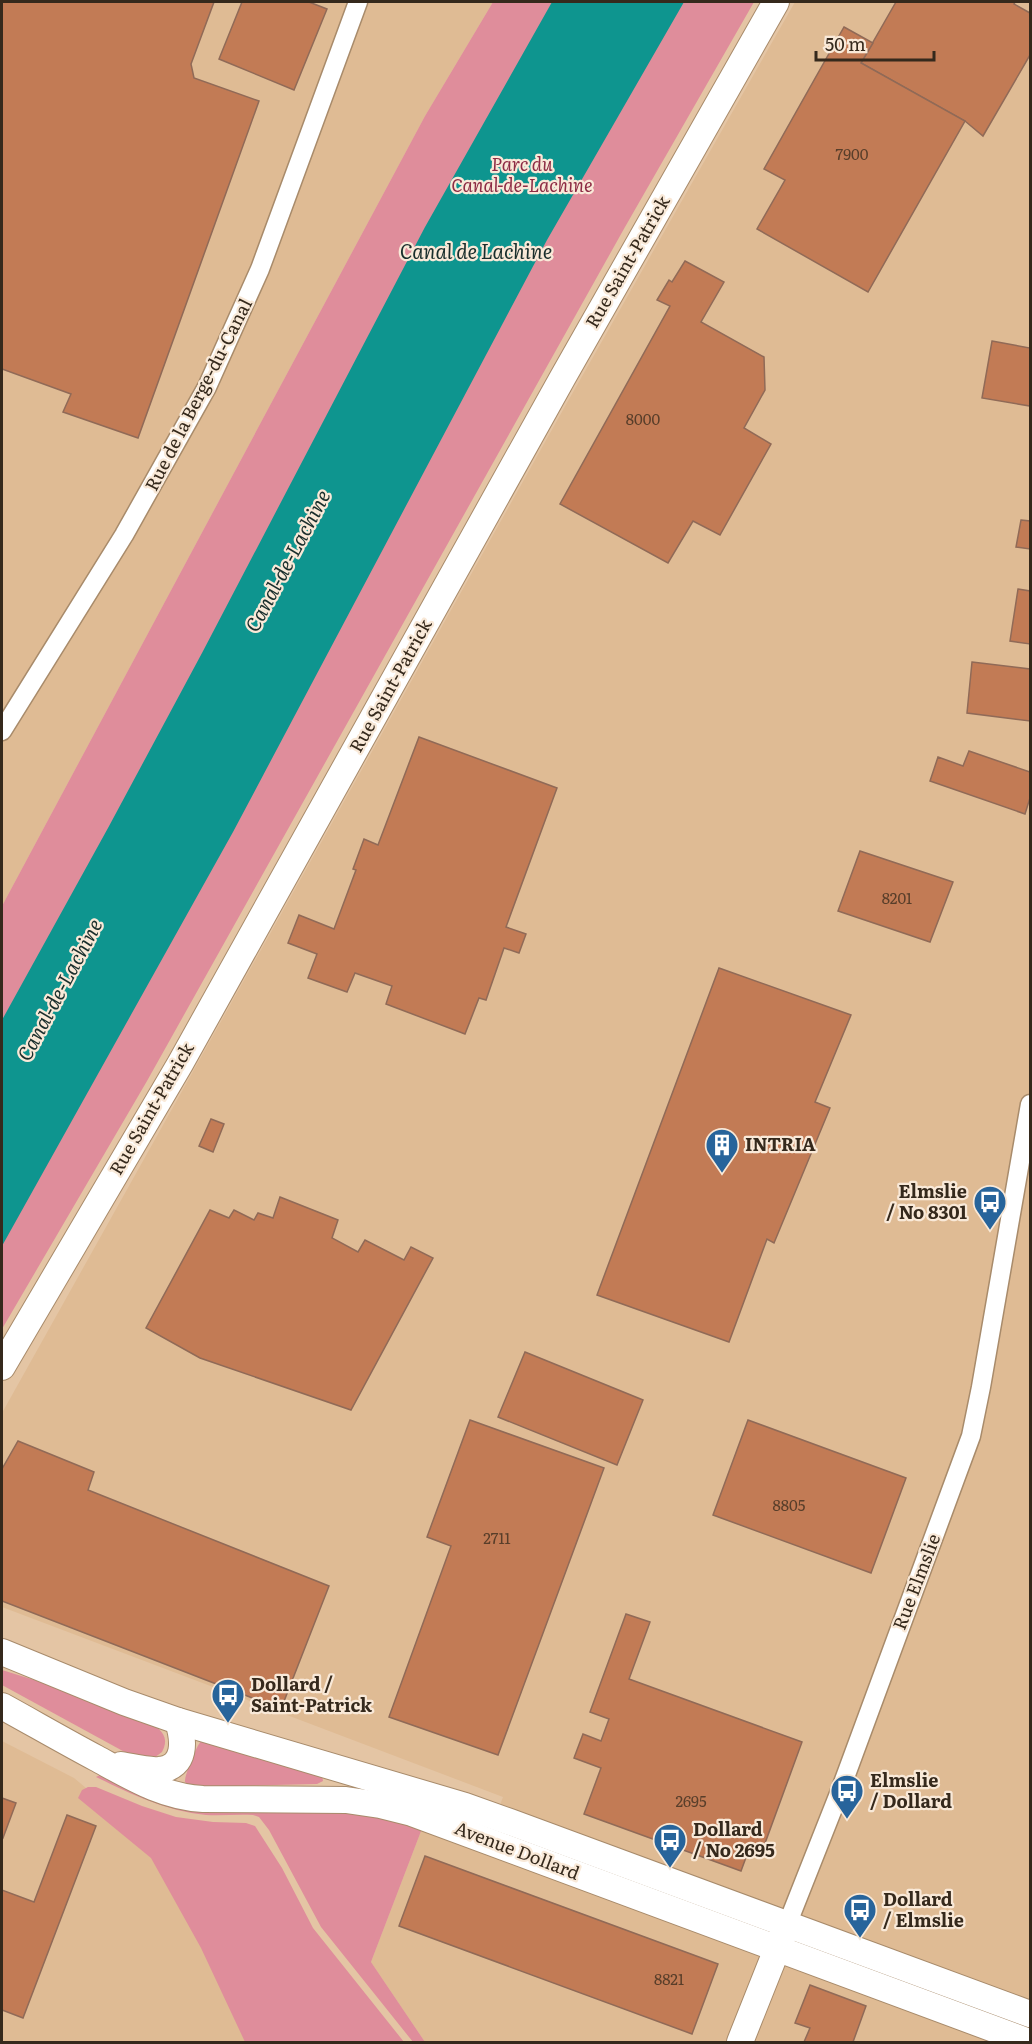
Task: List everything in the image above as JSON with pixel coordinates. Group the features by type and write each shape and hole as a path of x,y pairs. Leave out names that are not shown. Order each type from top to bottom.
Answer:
{"main road":[{"name":"Rue Saint-Patrick","path":"2,1367 180,1064 590,329 776,2"},
{"name":"Avenue Dollard","path":"2,1652 124,1702 178,1721 474,1809 1030,2014"},
{"name":"Avenue Dollard","path":"2,1706 155,1789 189,1798 346,1800 412,1813 1029,2043"},
{"path":"103,1762 152,1770 166,1768 176,1760 182,1748 183,1736 178,1721"},
{"name":"Rue Elmslie","path":"740,2043 787,1925"}],"street":[{"name":"Rue de la Berge-du-Canal","path":"2,731 128,528 207,387 261,269 358,2"},
{"name":"Rue Elmslie","path":"787,1925 971,1436 1030,1104"}],"shaded area":[{"path":"2,2 493,2 425,116 2,906"},
{"path":"795,2 1030,2 1030,2042 425,2042 371,1962 423,1826 484,1849 503,1797 2,1607 2,1413 568,401"},
{"path":"2,1741 74,1778 117,1814 160,1863 249,2042 2,2042"}],"green space":[{"name":"Parc du Canal-de-Lachine","path":"493,2 754,2 625,227 147,1081 2,1329 2,906 425,116"},
{"path":"2,1670 86,1696 155,1726 164,1738 165,1744 162,1752 154,1758 132,1756 2,1685"},
{"path":"202,1740 322,1775 323,1781 317,1784 191,1787 185,1779 194,1753"},
{"path":"100,1775 132,1791 196,1810 224,1812 357,1811 423,1826 371,1962 425,2042 413,2042 321,1927 269,1830 259,1817 206,1815 177,1810 96,1777"},
{"path":"96,1787 176,1817 213,1822 246,1823 255,1826 282,1868 313,1928 404,2042 245,2042 201,1948 151,1858 78,1798 82,1790"}],"water":[{"name":"Canal de Lachine","path":"552,2 684,2 547,240 233,832 2,1246 2,1020 202,653 425,227"}],"building":[{"path":"2,2 214,2 191,64 194,78 259,101 138,438 63,412 71,394 2,369"},
{"path":"242,2 309,2 327,9 294,90 219,59"},
{"path":"896,2 1015,2 1014,4 1030,13 1030,55 983,136 965,121 861,63"},
{"path":"844,27 873,43 861,63 965,121 868,292 757,229 785,180 764,169"},
{"path":"685,261 724,282 701,322 764,357 765,390 744,428 771,444 720,535 693,521 668,563 560,504 670,306 657,300 669,280 672,282"},
{"path":"992,341 1030,348 1030,406 982,398"},
{"path":"1021,520 1030,521 1030,549 1016,547"},
{"path":"1018,589 1030,591 1030,644 1010,641"},
{"path":"972,662 1030,669 1030,721 967,713"},
{"path":"419,737 557,788 506,927 526,934 519,953 504,948 486,1000 479,998 465,1034 386,1004 392,986 355,973 347,992 308,978 317,954 288,943 299,915 334,929 356,870 353,869 364,839 378,845"},
{"path":"969,751 1030,772 1030,798 1025,814 930,781 938,757 963,766"},
{"path":"860,851 953,882 930,942 838,911"},
{"name":"INTRIA","path":"719,968 851,1015 815,1102 830,1108 774,1243 767,1239 729,1342 597,1295"},
{"path":"211,1119 224,1124 213,1152 199,1146"},
{"path":"280,1197 338,1220 332,1238 358,1252 365,1240 404,1260 411,1247 433,1258 351,1410 200,1358 146,1328 210,1210 229,1218 234,1210 254,1220 258,1213 273,1218"},
{"path":"525,1352 643,1400 617,1465 498,1417"},
{"path":"470,1420 604,1468 498,1755 389,1717 451,1546 427,1537"},
{"path":"748,1420 906,1478 871,1573 713,1515"},
{"path":"18,1441 94,1472 88,1490 329,1586 281,1709 2,1601 2,1469"},
{"path":"626,1614 650,1622 629,1679 802,1742 760,1857 748,1852 741,1871 584,1814 601,1768 574,1758 583,1734 601,1741 609,1719 590,1712"},
{"path":"2,1798 16,1803 3,1838 2,1837"},
{"path":"67,1815 96,1826 23,2018 2,2010 2,1890 34,1902"},
{"path":"425,1856 718,1964 692,2034 399,1926"},
{"path":"810,1985 866,2006 853,2042 804,2042 810,2028 795,2023"}],"place":[{"name":"INTRIA","path":"722,1174"},
{"name":"Elmslie / No 8301","path":"990,1231"},
{"name":"Dollard / Saint-Patrick","path":"228,1724"},
{"name":"Elmslie / Dollard","path":"847,1820"},
{"name":"Dollard / No 2695","path":"670,1869"},
{"name":"Dollard / Elmslie","path":"860,1939"}],"water label":[{"name":"Canal-de-Lachine","path":"288,561"},
{"name":"Canal-de-Lachine","path":"60,990"}]}
